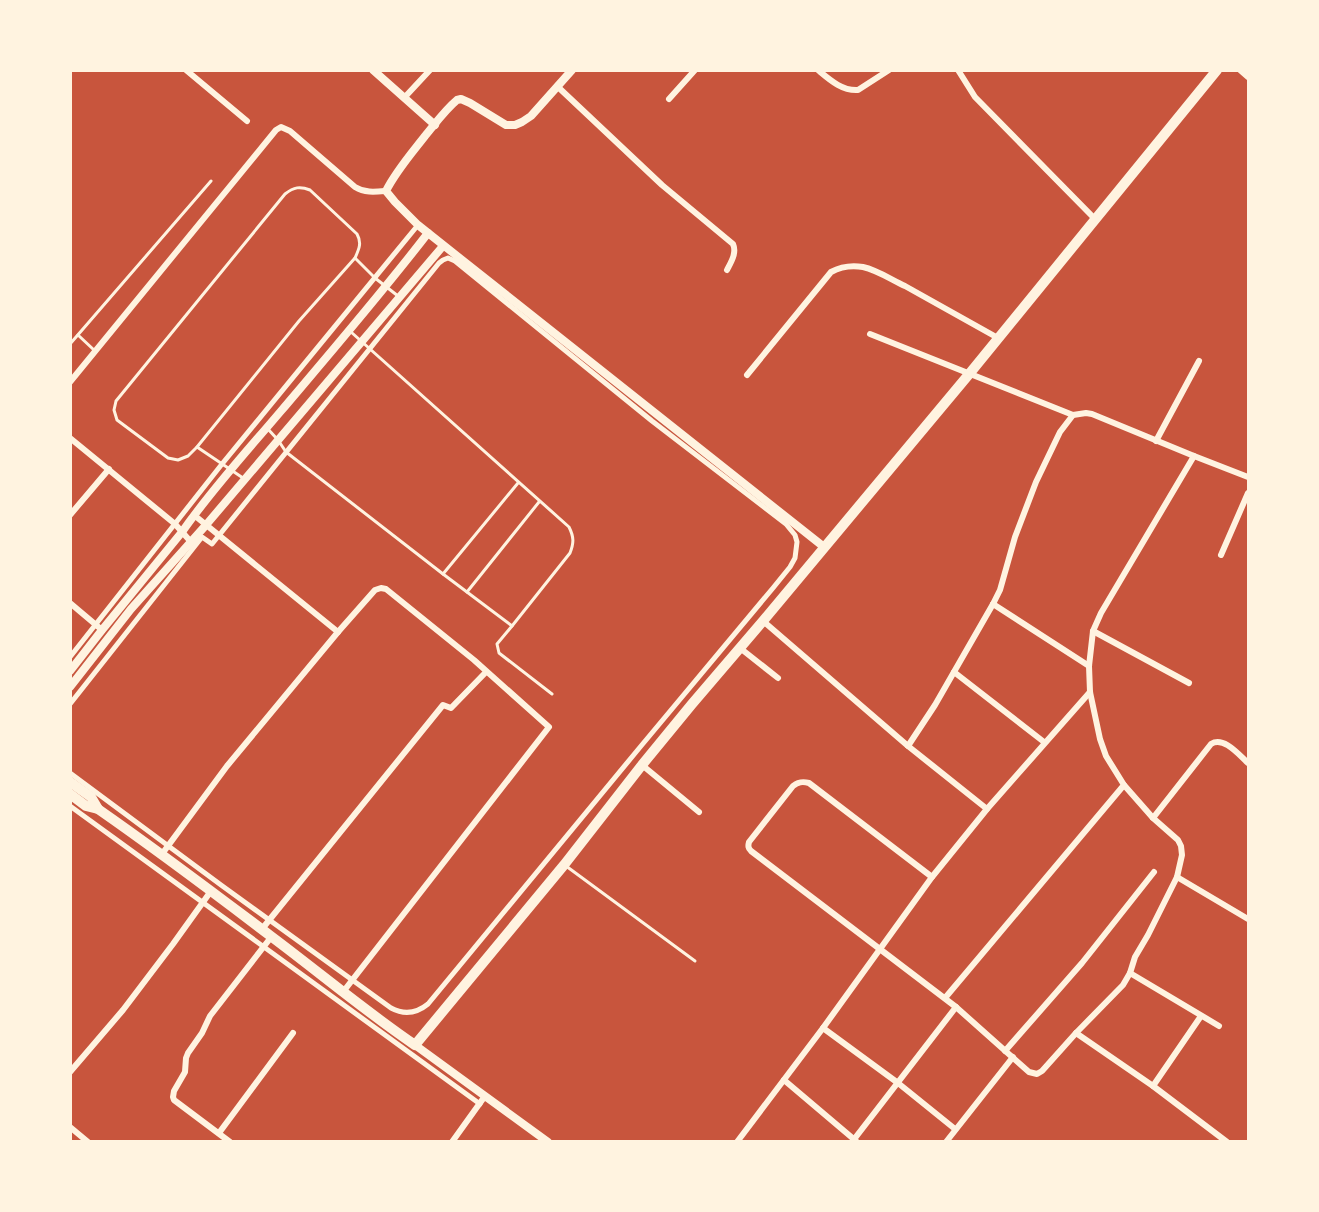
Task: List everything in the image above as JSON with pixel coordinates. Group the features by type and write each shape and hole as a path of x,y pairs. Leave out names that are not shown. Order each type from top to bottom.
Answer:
{"main road":[{"path":"70,794 86,806 98,809 165,850 211,891 265,925 272,936 415,1045 564,865 642,765 970,373 1217,70"},
{"path":"70,782 91,797 98,809"}],"street":[{"path":"186,70 247,121"},
{"path":"373,70 435,124"},
{"path":"404,98 430,70"},
{"path":"386,191 395,175 454,103 461,99 507,124 515,125 531,116 572,70"},
{"path":"669,99 695,70"},
{"path":"818,70 834,83 848,90 858,90 890,70"},
{"path":"958,70 975,97 1095,219"},
{"path":"1240,70 1248,77"},
{"path":"558,87 662,185 733,244 735,253 727,270"},
{"path":"70,382 276,130 281,127 286,128 355,187 366,192 386,191"},
{"path":"386,191 418,225 443,246 824,547"},
{"path":"70,671 99,627 175,524 418,225"},
{"path":"70,657 182,532 231,470 386,287 428,233"},
{"path":"70,687 131,609 206,525 443,246"},
{"path":"70,704 202,537 212,544 439,263 448,258 652,421 786,524 795,535 797,542 795,558 773,588 428,1004 414,1012 397,1011 265,925 165,850 70,773"},
{"path":"747,375 831,272 840,267 864,267 883,275 998,338"},
{"path":"870,334 1073,415 1086,412 1092,414 1248,477"},
{"path":"1156,441 1198,361"},
{"path":"908,746 935,705 1000,590 1015,537 1033,490 1060,432 1073,415"},
{"path":"70,438 175,524 191,542"},
{"path":"932,877 805,782 796,783 793,786 749,842 748,848 751,851 945,998 1029,1072 1037,1074 1123,985 1177,877 1182,855 1178,840 1153,818 1124,785 1106,756 1090,692 1089,666 1093,631 1101,613 1194,456"},
{"path":"70,515 109,469"},
{"path":"1221,555 1248,493"},
{"path":"195,514 338,632"},
{"path":"165,850 227,766 375,590 381,588 390,593 474,660 549,727 343,992"},
{"path":"70,603 99,627"},
{"path":"993,604 1089,666"},
{"path":"763,621 908,746 987,809"},
{"path":"1093,631 1189,683"},
{"path":"740,648 778,678"},
{"path":"265,925 443,705 451,708 486,672"},
{"path":"954,672 1044,742"},
{"path":"737,1142 932,877 1044,742 1090,692"},
{"path":"1153,818 1215,741 1225,743 1248,763"},
{"path":"642,765 699,812"},
{"path":"945,998 1124,785"},
{"path":"70,806 483,1100 548,1142"},
{"path":"1005,1051 1082,963 1154,872"},
{"path":"1177,877 1248,919"},
{"path":"70,1072 123,1010 211,891"},
{"path":"230,1142 174,1100 174,1091 185,1072 188,1053 202,1033 210,1016 272,936"},
{"path":"1130,973 1219,1026"},
{"path":"784,1080 854,1141 956,1007"},
{"path":"1153,1086 1201,1016"},
{"path":"823,1028 898,1083 955,1129"},
{"path":"219,1133 293,1033"},
{"path":"1076,1033 1153,1086 1227,1142"},
{"path":"415,1045 483,1100"},
{"path":"945,1142 1013,1057"},
{"path":"452,1142 483,1100"},
{"path":"70,1127 87,1142"}],"lane":[{"path":"70,344 211,181"},
{"path":"293,188 310,190 357,234 360,243 355,258 188,456 178,460 168,458 117,420 114,410 116,400 285,194 293,188"},
{"path":"355,258 375,278 400,297"},
{"path":"349,331 569,527 573,534 574,543 570,553 497,644 499,653 552,694"},
{"path":"78,335 96,351"},
{"path":"267,428 286,452 512,626"},
{"path":"197,447 244,479"},
{"path":"443,574 518,482"},
{"path":"467,592 539,501"},
{"path":"564,865 695,961"}]}
